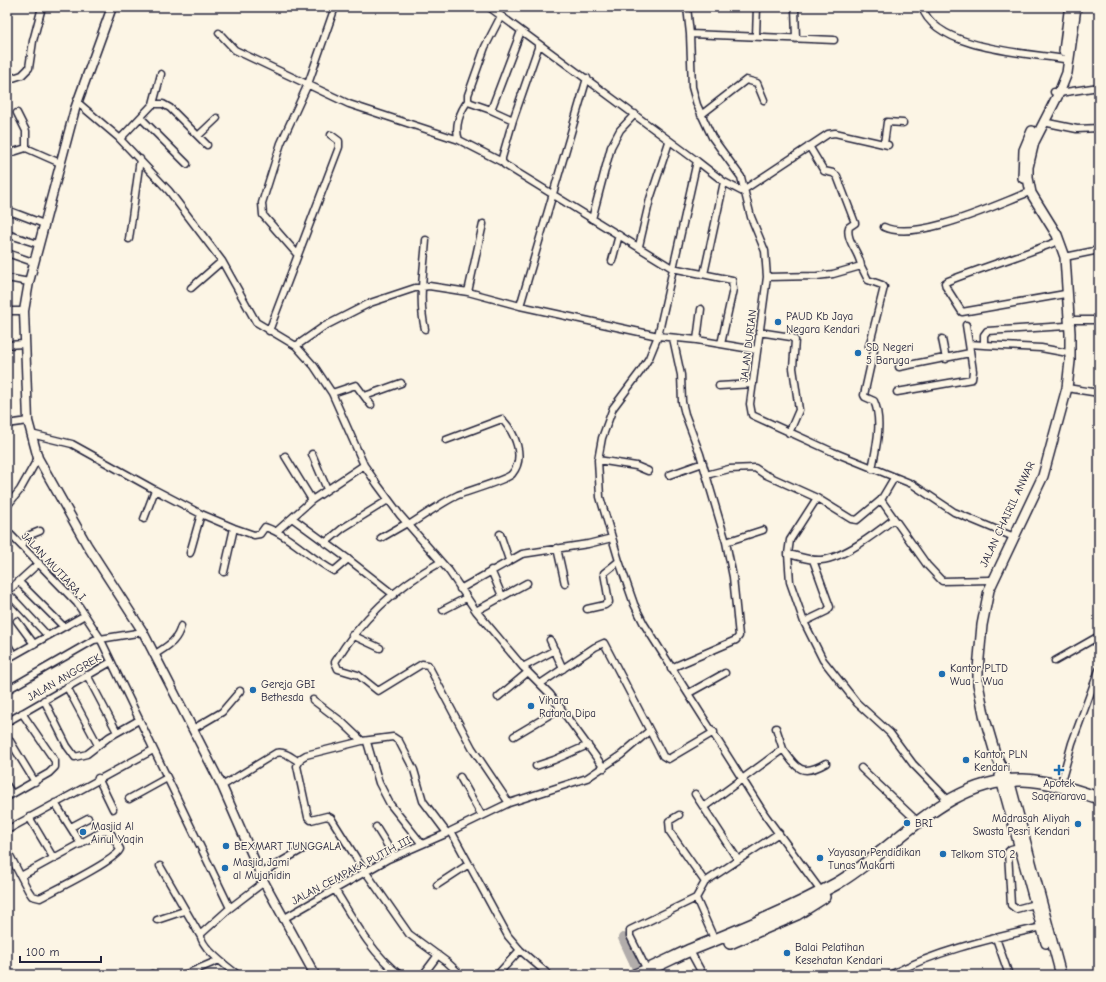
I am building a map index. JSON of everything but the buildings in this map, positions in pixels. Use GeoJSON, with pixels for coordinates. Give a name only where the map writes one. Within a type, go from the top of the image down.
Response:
{"type":"FeatureCollection","features":[{"type":"Feature","properties":{"kind":"highway"},"geometry":{"type":"LineString","coordinates":[[642,973],[691,954],[763,930],[797,914],[856,871],[918,822],[949,801],[969,791],[1023,780],[1060,786],[1099,798]]}},
{"type":"Feature","properties":{"kind":"highway"},"geometry":{"type":"LineString","coordinates":[[691,954],[716,941],[823,894],[867,870],[943,810],[970,796],[1006,784],[1045,788],[1099,803]]}},
{"type":"Feature","properties":{"kind":"main road","name":"JALAN CHAIRIL ANWAR"},"geometry":{"type":"LineString","coordinates":[[1006,784],[976,698],[975,650],[980,619],[990,580],[1043,476],[1067,388],[1070,361],[1065,257],[1057,235],[1031,193],[1029,185],[1030,156],[1056,93],[1061,73],[1070,7]]}},
{"type":"Feature","properties":{"kind":"main road","name":"JALAN CHAIRIL ANWAR"},"geometry":{"type":"LineString","coordinates":[[982,718],[978,684],[982,625],[991,584],[1045,463],[1064,388],[1068,353],[1068,323],[1061,263],[1056,242],[1026,193],[1023,178],[1024,150],[1067,73],[1076,7]]}},
{"type":"Feature","properties":{"kind":"main road"},"geometry":{"type":"LineString","coordinates":[[1006,784],[1019,847],[1054,975]]}},
{"type":"Feature","properties":{"kind":"main road"},"geometry":{"type":"LineString","coordinates":[[1006,784],[1061,975]]}},
{"type":"Feature","properties":{"kind":"street"},"geometry":{"type":"LineString","coordinates":[[7,80],[22,75],[29,68],[33,41],[42,7]]}},
{"type":"Feature","properties":{"kind":"street"},"geometry":{"type":"LineString","coordinates":[[112,7],[77,102],[33,262],[24,311],[24,344],[28,420],[38,458],[87,545],[143,632],[222,786],[264,882],[315,975]]}},
{"type":"Feature","properties":{"kind":"street"},"geometry":{"type":"LineString","coordinates":[[297,254],[263,215],[262,208],[281,142],[308,84],[335,7]]}},
{"type":"Feature","properties":{"kind":"street"},"geometry":{"type":"LineString","coordinates":[[489,7],[539,45],[587,78],[669,142],[724,182],[745,191],[828,134],[835,133],[886,144],[886,123],[888,121],[903,123]]}},
{"type":"Feature","properties":{"kind":"street","name":"JALAN DURIAN"},"geometry":{"type":"LineString","coordinates":[[687,7],[690,34],[692,87],[701,115],[712,137],[736,168],[745,191],[751,217],[764,246],[767,277],[756,350],[750,404],[752,416],[894,478],[919,487],[954,512],[1012,537]]}},
{"type":"Feature","properties":{"kind":"street"},"geometry":{"type":"LineString","coordinates":[[756,36],[757,7]]}},
{"type":"Feature","properties":{"kind":"street"},"geometry":{"type":"LineString","coordinates":[[796,7],[796,39]]}},
{"type":"Feature","properties":{"kind":"street"},"geometry":{"type":"LineString","coordinates":[[922,7],[927,18],[936,28],[957,38],[998,50],[1064,59]]}},
{"type":"Feature","properties":{"kind":"street"},"geometry":{"type":"LineString","coordinates":[[459,140],[456,131],[458,121],[468,101],[468,95],[486,47],[501,16]]}},
{"type":"Feature","properties":{"kind":"street"},"geometry":{"type":"LineString","coordinates":[[491,110],[521,31]]}},
{"type":"Feature","properties":{"kind":"street"},"geometry":{"type":"LineString","coordinates":[[219,33],[235,50],[349,104],[459,140],[502,162],[551,194],[639,246],[672,268],[728,278],[734,282],[721,344]]}},
{"type":"Feature","properties":{"kind":"street"},"geometry":{"type":"LineString","coordinates":[[690,34],[834,40]]}},
{"type":"Feature","properties":{"kind":"street"},"geometry":{"type":"LineString","coordinates":[[502,162],[513,120],[539,45]]}},
{"type":"Feature","properties":{"kind":"street"},"geometry":{"type":"LineString","coordinates":[[120,139],[153,104],[161,74]]}},
{"type":"Feature","properties":{"kind":"street"},"geometry":{"type":"LineString","coordinates":[[520,306],[551,194],[587,78]]}},
{"type":"Feature","properties":{"kind":"street"},"geometry":{"type":"LineString","coordinates":[[701,115],[736,90],[746,80],[756,83],[764,100]]}},
{"type":"Feature","properties":{"kind":"street"},"geometry":{"type":"LineString","coordinates":[[1056,93],[1099,87]]}},
{"type":"Feature","properties":{"kind":"street"},"geometry":{"type":"LineString","coordinates":[[468,101],[513,120]]}},
{"type":"Feature","properties":{"kind":"street"},"geometry":{"type":"LineString","coordinates":[[77,102],[120,139],[169,191],[222,262],[252,318],[259,326],[296,346],[314,366],[332,393],[364,465],[388,500],[441,562],[476,611],[523,667],[561,708],[604,768]]}},
{"type":"Feature","properties":{"kind":"street"},"geometry":{"type":"LineString","coordinates":[[153,104],[163,104],[170,108],[207,145]]}},
{"type":"Feature","properties":{"kind":"street"},"geometry":{"type":"LineString","coordinates":[[18,113],[26,131],[26,148]]}},
{"type":"Feature","properties":{"kind":"street"},"geometry":{"type":"LineString","coordinates":[[592,219],[611,147],[620,130],[635,114]]}},
{"type":"Feature","properties":{"kind":"street"},"geometry":{"type":"LineString","coordinates":[[141,118],[187,164]]}},
{"type":"Feature","properties":{"kind":"street"},"geometry":{"type":"LineString","coordinates":[[198,136],[218,118]]}},
{"type":"Feature","properties":{"kind":"street"},"geometry":{"type":"LineString","coordinates":[[1043,122],[1077,129],[1099,128]]}},
{"type":"Feature","properties":{"kind":"street"},"geometry":{"type":"LineString","coordinates":[[269,331],[297,254],[339,148],[339,141],[331,135]]}},
{"type":"Feature","properties":{"kind":"street"},"geometry":{"type":"LineString","coordinates":[[639,246],[650,199],[669,142]]}},
{"type":"Feature","properties":{"kind":"street"},"geometry":{"type":"LineString","coordinates":[[809,146],[824,171],[833,173],[837,176],[855,223],[849,227],[848,232],[868,280],[884,287],[870,343],[870,346],[874,350],[864,395],[865,397],[874,400],[878,416],[877,440],[872,468]]}},
{"type":"Feature","properties":{"kind":"street"},"geometry":{"type":"LineString","coordinates":[[7,154],[26,148],[60,164]]}},
{"type":"Feature","properties":{"kind":"street"},"geometry":{"type":"LineString","coordinates":[[129,239],[140,159]]}},
{"type":"Feature","properties":{"kind":"street"},"geometry":{"type":"LineString","coordinates":[[697,161],[658,336],[649,358],[613,408],[602,438],[598,460],[600,497],[619,561],[636,609],[671,668],[714,732],[742,779],[823,894]]}},
{"type":"Feature","properties":{"kind":"street"},"geometry":{"type":"LineString","coordinates":[[704,274],[724,182]]}},
{"type":"Feature","properties":{"kind":"street"},"geometry":{"type":"LineString","coordinates":[[884,227],[904,231],[928,228],[1026,193]]}},
{"type":"Feature","properties":{"kind":"street"},"geometry":{"type":"LineString","coordinates":[[7,210],[44,224]]}},
{"type":"Feature","properties":{"kind":"street"},"geometry":{"type":"LineString","coordinates":[[468,292],[483,224]]}},
{"type":"Feature","properties":{"kind":"street"},"geometry":{"type":"LineString","coordinates":[[7,234],[38,244]]}},
{"type":"Feature","properties":{"kind":"street"},"geometry":{"type":"LineString","coordinates":[[612,261],[619,235]]}},
{"type":"Feature","properties":{"kind":"street"},"geometry":{"type":"LineString","coordinates":[[425,329],[421,307],[426,240]]}},
{"type":"Feature","properties":{"kind":"street"},"geometry":{"type":"LineString","coordinates":[[1056,242],[1006,261],[989,265],[945,283],[962,312],[1065,294]]}},
{"type":"Feature","properties":{"kind":"street"},"geometry":{"type":"LineString","coordinates":[[1065,257],[1099,250]]}},
{"type":"Feature","properties":{"kind":"street"},"geometry":{"type":"LineString","coordinates":[[7,253],[33,262]]}},
{"type":"Feature","properties":{"kind":"street"},"geometry":{"type":"LineString","coordinates":[[191,288],[222,262]]}},
{"type":"Feature","properties":{"kind":"street"},"geometry":{"type":"LineString","coordinates":[[767,277],[817,276],[861,266]]}},
{"type":"Feature","properties":{"kind":"street"},"geometry":{"type":"LineString","coordinates":[[7,278],[29,282]]}},
{"type":"Feature","properties":{"kind":"street"},"geometry":{"type":"LineString","coordinates":[[296,346],[323,327],[370,303],[423,286],[468,292],[520,306],[658,336],[697,340],[756,350]]}},
{"type":"Feature","properties":{"kind":"street"},"geometry":{"type":"LineString","coordinates":[[697,340],[701,309]]}},
{"type":"Feature","properties":{"kind":"street"},"geometry":{"type":"LineString","coordinates":[[7,311],[24,311]]}},
{"type":"Feature","properties":{"kind":"street"},"geometry":{"type":"LineString","coordinates":[[984,344],[984,335],[987,331],[1099,320]]}},
{"type":"Feature","properties":{"kind":"street"},"geometry":{"type":"LineString","coordinates":[[896,392],[970,380],[974,376],[966,325]]}},
{"type":"Feature","properties":{"kind":"street"},"geometry":{"type":"LineString","coordinates":[[759,332],[791,336],[795,340],[793,368],[800,401],[800,410],[789,433]]}},
{"type":"Feature","properties":{"kind":"street"},"geometry":{"type":"LineString","coordinates":[[671,668],[738,638],[735,588],[726,542],[682,402],[681,375],[673,338]]}},
{"type":"Feature","properties":{"kind":"street"},"geometry":{"type":"LineString","coordinates":[[942,339],[946,359]]}},
{"type":"Feature","properties":{"kind":"street"},"geometry":{"type":"LineString","coordinates":[[7,345],[24,344]]}},
{"type":"Feature","properties":{"kind":"street"},"geometry":{"type":"LineString","coordinates":[[969,344],[1041,348],[1068,353]]}},
{"type":"Feature","properties":{"kind":"street"},"geometry":{"type":"LineString","coordinates":[[899,367],[946,359],[970,353]]}},
{"type":"Feature","properties":{"kind":"street"},"geometry":{"type":"LineString","coordinates":[[365,396],[401,383]]}},
{"type":"Feature","properties":{"kind":"street"},"geometry":{"type":"LineString","coordinates":[[332,393],[352,384],[358,386],[371,405]]}},
{"type":"Feature","properties":{"kind":"street"},"geometry":{"type":"LineString","coordinates":[[719,386],[753,384]]}},
{"type":"Feature","properties":{"kind":"street"},"geometry":{"type":"LineString","coordinates":[[1067,388],[1099,394]]}},
{"type":"Feature","properties":{"kind":"street"},"geometry":{"type":"LineString","coordinates":[[381,538],[459,494],[510,475],[519,460],[520,455],[517,445],[502,419],[446,440]]}},
{"type":"Feature","properties":{"kind":"street"},"geometry":{"type":"LineString","coordinates":[[7,424],[28,420]]}},
{"type":"Feature","properties":{"kind":"street"},"geometry":{"type":"LineString","coordinates":[[31,434],[72,444],[155,490],[202,514],[234,528],[254,535],[260,534],[265,527],[277,531],[334,571],[348,559]]}},
{"type":"Feature","properties":{"kind":"street"},"geometry":{"type":"LineString","coordinates":[[312,454],[327,489]]}},
{"type":"Feature","properties":{"kind":"street"},"geometry":{"type":"LineString","coordinates":[[285,456],[312,500]]}},
{"type":"Feature","properties":{"kind":"street"},"geometry":{"type":"LineString","coordinates":[[7,506],[20,490],[38,458]]}},
{"type":"Feature","properties":{"kind":"street"},"geometry":{"type":"LineString","coordinates":[[598,460],[636,466],[648,471]]}},
{"type":"Feature","properties":{"kind":"street"},"geometry":{"type":"LineString","coordinates":[[669,475],[702,463]]}},
{"type":"Feature","properties":{"kind":"street"},"geometry":{"type":"LineString","coordinates":[[277,531],[312,500],[364,465]]}},
{"type":"Feature","properties":{"kind":"street"},"geometry":{"type":"LineString","coordinates":[[706,475],[729,469],[755,468],[764,474],[817,498],[851,519],[857,520],[881,500],[894,478]]}},
{"type":"Feature","properties":{"kind":"street"},"geometry":{"type":"LineString","coordinates":[[144,519],[155,490]]}},
{"type":"Feature","properties":{"kind":"street"},"geometry":{"type":"LineString","coordinates":[[817,498],[790,540],[788,554],[790,582],[804,622],[823,660],[857,703],[890,733],[913,764],[949,801]]}},
{"type":"Feature","properties":{"kind":"street"},"geometry":{"type":"LineString","coordinates":[[326,543],[343,528],[388,500]]}},
{"type":"Feature","properties":{"kind":"street"},"geometry":{"type":"LineString","coordinates":[[881,500],[927,565],[943,582],[990,580]]}},
{"type":"Feature","properties":{"kind":"street"},"geometry":{"type":"LineString","coordinates":[[190,553],[202,514]]}},
{"type":"Feature","properties":{"kind":"street"},"geometry":{"type":"LineString","coordinates":[[292,518],[394,595]]}},
{"type":"Feature","properties":{"kind":"street"},"geometry":{"type":"LineString","coordinates":[[788,554],[813,560],[824,560],[869,538],[894,518]]}},
{"type":"Feature","properties":{"kind":"street"},"geometry":{"type":"LineString","coordinates":[[224,572],[234,528]]}},
{"type":"Feature","properties":{"kind":"street"},"geometry":{"type":"LineString","coordinates":[[726,542],[763,530]]}},
{"type":"Feature","properties":{"kind":"street","name":"JALAN MUTIARA I"},"geometry":{"type":"LineString","coordinates":[[7,531],[77,603],[100,638],[230,908]]}},
{"type":"Feature","properties":{"kind":"street"},"geometry":{"type":"LineString","coordinates":[[21,544],[30,535],[40,531]]}},
{"type":"Feature","properties":{"kind":"street"},"geometry":{"type":"LineString","coordinates":[[500,534],[509,560]]}},
{"type":"Feature","properties":{"kind":"street"},"geometry":{"type":"LineString","coordinates":[[460,589],[491,570],[522,554],[612,538]]}},
{"type":"Feature","properties":{"kind":"street"},"geometry":{"type":"LineString","coordinates":[[557,548],[565,584]]}},
{"type":"Feature","properties":{"kind":"street"},"geometry":{"type":"LineString","coordinates":[[804,622],[827,611],[830,607],[813,560]]}},
{"type":"Feature","properties":{"kind":"street"},"geometry":{"type":"LineString","coordinates":[[586,609],[605,605],[609,602],[604,573],[619,561]]}},
{"type":"Feature","properties":{"kind":"street"},"geometry":{"type":"LineString","coordinates":[[441,562],[412,579],[352,635],[335,662],[336,667],[358,675],[376,690],[380,690],[422,664],[428,665],[472,748],[509,803]]}},
{"type":"Feature","properties":{"kind":"street"},"geometry":{"type":"LineString","coordinates":[[39,563],[7,592],[48,636]]}},
{"type":"Feature","properties":{"kind":"street"},"geometry":{"type":"LineString","coordinates":[[491,570],[502,596]]}},
{"type":"Feature","properties":{"kind":"street"},"geometry":{"type":"LineString","coordinates":[[19,582],[64,627]]}},
{"type":"Feature","properties":{"kind":"street"},"geometry":{"type":"LineString","coordinates":[[476,611],[527,583]]}},
{"type":"Feature","properties":{"kind":"street"},"geometry":{"type":"LineString","coordinates":[[443,610],[466,598]]}},
{"type":"Feature","properties":{"kind":"street"},"geometry":{"type":"LineString","coordinates":[[7,659],[85,615]]}},
{"type":"Feature","properties":{"kind":"street"},"geometry":{"type":"LineString","coordinates":[[16,621],[34,644]]}},
{"type":"Feature","properties":{"kind":"street"},"geometry":{"type":"LineString","coordinates":[[154,655],[174,641],[178,636],[181,626]]}},
{"type":"Feature","properties":{"kind":"street"},"geometry":{"type":"LineString","coordinates":[[7,690],[89,642],[100,638],[143,632]]}},
{"type":"Feature","properties":{"kind":"street"},"geometry":{"type":"LineString","coordinates":[[352,635],[380,648]]}},
{"type":"Feature","properties":{"kind":"street"},"geometry":{"type":"LineString","coordinates":[[1055,661],[1099,636]]}},
{"type":"Feature","properties":{"kind":"street"},"geometry":{"type":"LineString","coordinates":[[550,640],[563,669]]}},
{"type":"Feature","properties":{"kind":"street"},"geometry":{"type":"LineString","coordinates":[[540,684],[601,643],[605,643],[663,756],[668,759],[714,732]]}},
{"type":"Feature","properties":{"kind":"street"},"geometry":{"type":"LineString","coordinates":[[7,644],[14,655]]}},
{"type":"Feature","properties":{"kind":"street"},"geometry":{"type":"LineString","coordinates":[[523,667],[555,650]]}},
{"type":"Feature","properties":{"kind":"street","name":"JALAN ANGGREK"},"geometry":{"type":"LineString","coordinates":[[7,722],[111,662]]}},
{"type":"Feature","properties":{"kind":"street"},"geometry":{"type":"LineString","coordinates":[[1060,786],[1072,743],[1099,670]]}},
{"type":"Feature","properties":{"kind":"street"},"geometry":{"type":"LineString","coordinates":[[498,697],[528,672]]}},
{"type":"Feature","properties":{"kind":"street"},"geometry":{"type":"LineString","coordinates":[[689,693],[726,673]]}},
{"type":"Feature","properties":{"kind":"street"},"geometry":{"type":"LineString","coordinates":[[88,675],[117,732]]}},
{"type":"Feature","properties":{"kind":"street"},"geometry":{"type":"LineString","coordinates":[[67,687],[98,745]]}},
{"type":"Feature","properties":{"kind":"street"},"geometry":{"type":"LineString","coordinates":[[193,729],[222,712],[240,691]]}},
{"type":"Feature","properties":{"kind":"street"},"geometry":{"type":"LineString","coordinates":[[44,700],[67,746],[77,758],[87,754],[117,732],[139,720]]}},
{"type":"Feature","properties":{"kind":"street"},"geometry":{"type":"LineString","coordinates":[[313,700],[342,722],[364,742],[379,783],[390,804],[421,843]]}},
{"type":"Feature","properties":{"kind":"street"},"geometry":{"type":"LineString","coordinates":[[514,736],[561,708]]}},
{"type":"Feature","properties":{"kind":"street"},"geometry":{"type":"LineString","coordinates":[[7,786],[9,795],[49,773],[55,767],[54,761],[22,713]]}},
{"type":"Feature","properties":{"kind":"street"},"geometry":{"type":"LineString","coordinates":[[776,728],[783,749],[793,762],[808,771],[814,770],[826,763]]}},
{"type":"Feature","properties":{"kind":"street","name":"JALAN CEMPAKA PUTIH III"},"geometry":{"type":"LineString","coordinates":[[283,919],[334,888],[421,843],[449,832],[509,803],[571,785],[587,778],[604,768],[649,731]]}},
{"type":"Feature","properties":{"kind":"street"},"geometry":{"type":"LineString","coordinates":[[7,736],[34,782]]}},
{"type":"Feature","properties":{"kind":"street"},"geometry":{"type":"LineString","coordinates":[[461,975],[438,955],[409,934],[331,818],[327,816],[314,820],[309,819],[297,766],[298,762],[306,755],[387,737],[393,737],[399,741],[414,770],[423,801],[449,832],[469,864],[504,931],[520,950],[550,975]]}},
{"type":"Feature","properties":{"kind":"street"},"geometry":{"type":"LineString","coordinates":[[536,766],[554,760],[588,744]]}},
{"type":"Feature","properties":{"kind":"street"},"geometry":{"type":"LineString","coordinates":[[704,807],[783,749]]}},
{"type":"Feature","properties":{"kind":"street"},"geometry":{"type":"LineString","coordinates":[[7,830],[98,778],[153,750]]}},
{"type":"Feature","properties":{"kind":"street"},"geometry":{"type":"LineString","coordinates":[[222,786],[276,753],[282,752],[288,754],[298,762]]}},
{"type":"Feature","properties":{"kind":"street"},"geometry":{"type":"LineString","coordinates":[[861,768],[918,822]]}},
{"type":"Feature","properties":{"kind":"street"},"geometry":{"type":"LineString","coordinates":[[460,777],[482,816]]}},
{"type":"Feature","properties":{"kind":"street"},"geometry":{"type":"LineString","coordinates":[[98,778],[113,809]]}},
{"type":"Feature","properties":{"kind":"street"},"geometry":{"type":"LineString","coordinates":[[130,800],[167,778]]}},
{"type":"Feature","properties":{"kind":"street"},"geometry":{"type":"LineString","coordinates":[[695,794],[738,860]]}},
{"type":"Feature","properties":{"kind":"street"},"geometry":{"type":"LineString","coordinates":[[55,803],[62,816],[72,827],[81,844]]}},
{"type":"Feature","properties":{"kind":"street"},"geometry":{"type":"LineString","coordinates":[[679,815],[669,821],[670,832],[705,882]]}},
{"type":"Feature","properties":{"kind":"street"},"geometry":{"type":"LineString","coordinates":[[29,817],[54,859]]}},
{"type":"Feature","properties":{"kind":"street"},"geometry":{"type":"LineString","coordinates":[[72,827],[88,818]]}},
{"type":"Feature","properties":{"kind":"street"},"geometry":{"type":"LineString","coordinates":[[376,827],[394,856]]}},
{"type":"Feature","properties":{"kind":"street"},"geometry":{"type":"LineString","coordinates":[[7,850],[30,894],[40,898],[94,869],[120,851],[119,845],[108,830],[105,830],[21,876]]}},
{"type":"Feature","properties":{"kind":"street"},"geometry":{"type":"LineString","coordinates":[[642,973],[630,936],[630,930],[696,898],[705,882],[779,833]]}},
{"type":"Feature","properties":{"kind":"street"},"geometry":{"type":"LineString","coordinates":[[1019,847],[1011,849],[1008,852],[1011,905],[1016,909],[1035,904]]}},
{"type":"Feature","properties":{"kind":"street"},"geometry":{"type":"LineString","coordinates":[[260,874],[303,849]]}},
{"type":"Feature","properties":{"kind":"street"},"geometry":{"type":"LineString","coordinates":[[437,885],[469,864]]}},
{"type":"Feature","properties":{"kind":"street"},"geometry":{"type":"LineString","coordinates":[[160,866],[184,911],[201,937],[219,960],[238,975]]}},
{"type":"Feature","properties":{"kind":"street"},"geometry":{"type":"LineString","coordinates":[[201,937],[204,931],[230,908],[264,882]]}},
{"type":"Feature","properties":{"kind":"street"},"geometry":{"type":"LineString","coordinates":[[334,888],[370,944],[383,960],[400,975]]}},
{"type":"Feature","properties":{"kind":"street"},"geometry":{"type":"LineString","coordinates":[[696,898],[716,941]]}},
{"type":"Feature","properties":{"kind":"street"},"geometry":{"type":"LineString","coordinates":[[157,920],[184,911]]}},
{"type":"Feature","properties":{"kind":"street"},"geometry":{"type":"LineString","coordinates":[[890,975],[930,956],[1042,927]]}},
{"type":"Feature","properties":{"kind":"street"},"geometry":{"type":"LineString","coordinates":[[996,938],[1009,975]]}},
{"type":"Feature","properties":{"kind":"street"},"geometry":{"type":"LineString","coordinates":[[497,975],[520,950]]}},
{"type":"Feature","properties":{"kind":"street"},"geometry":{"type":"LineString","coordinates":[[691,954],[703,975]]}},
{"type":"Feature","properties":{"kind":"street"},"geometry":{"type":"LineString","coordinates":[[423,975],[438,955]]}},
{"type":"Feature","properties":{"kind":"street"},"geometry":{"type":"LineString","coordinates":[[184,975],[219,960]]}},
{"type":"Feature","properties":{"kind":"waterway"},"geometry":{"type":"LineString","coordinates":[[623,938],[640,975]]}},
{"type":"Feature","properties":{"kind":"place","name":"PAUD Kb Jaya Negara Kendari"},"geometry":{"type":"Point","coordinates":[778,322]}},
{"type":"Feature","properties":{"kind":"place","name":"SD Negeri 5 Baruga"},"geometry":{"type":"Point","coordinates":[858,353]}},
{"type":"Feature","properties":{"kind":"place","name":"Kantor PLTD Wua - Wua"},"geometry":{"type":"Point","coordinates":[942,674]}},
{"type":"Feature","properties":{"kind":"place","name":"Gereja GBI Bethesda"},"geometry":{"type":"Point","coordinates":[253,690]}},
{"type":"Feature","properties":{"kind":"place","name":"Vihara Ratana Dipa"},"geometry":{"type":"Point","coordinates":[531,706]}},
{"type":"Feature","properties":{"kind":"place","name":"Kantor PLN Kendari"},"geometry":{"type":"Point","coordinates":[966,760]}},
{"type":"Feature","properties":{"kind":"place","name":"Apotek Saqenarava"},"geometry":{"type":"Point","coordinates":[1059,770]}},
{"type":"Feature","properties":{"kind":"place","name":"BRI"},"geometry":{"type":"Point","coordinates":[907,823]}},
{"type":"Feature","properties":{"kind":"place","name":"Madrasah Aliyah Swasta Pesri Kendari"},"geometry":{"type":"Point","coordinates":[1078,824]}},
{"type":"Feature","properties":{"kind":"place","name":"Masjid Al Ainul Yaqin"},"geometry":{"type":"Point","coordinates":[83,832]}},
{"type":"Feature","properties":{"kind":"place","name":"BEXMART TUNGGALA"},"geometry":{"type":"Point","coordinates":[226,846]}},
{"type":"Feature","properties":{"kind":"place","name":"Telkom STO 2"},"geometry":{"type":"Point","coordinates":[943,854]}},
{"type":"Feature","properties":{"kind":"place","name":"Yayasan Pendidikan Tunas Makarti"},"geometry":{"type":"Point","coordinates":[820,858]}},
{"type":"Feature","properties":{"kind":"place","name":"Masjid Jami al Mujahidin"},"geometry":{"type":"Point","coordinates":[225,868]}},
{"type":"Feature","properties":{"kind":"place","name":"Balai Pelatihan Kesehatan Kendari"},"geometry":{"type":"Point","coordinates":[787,953]}}]}
